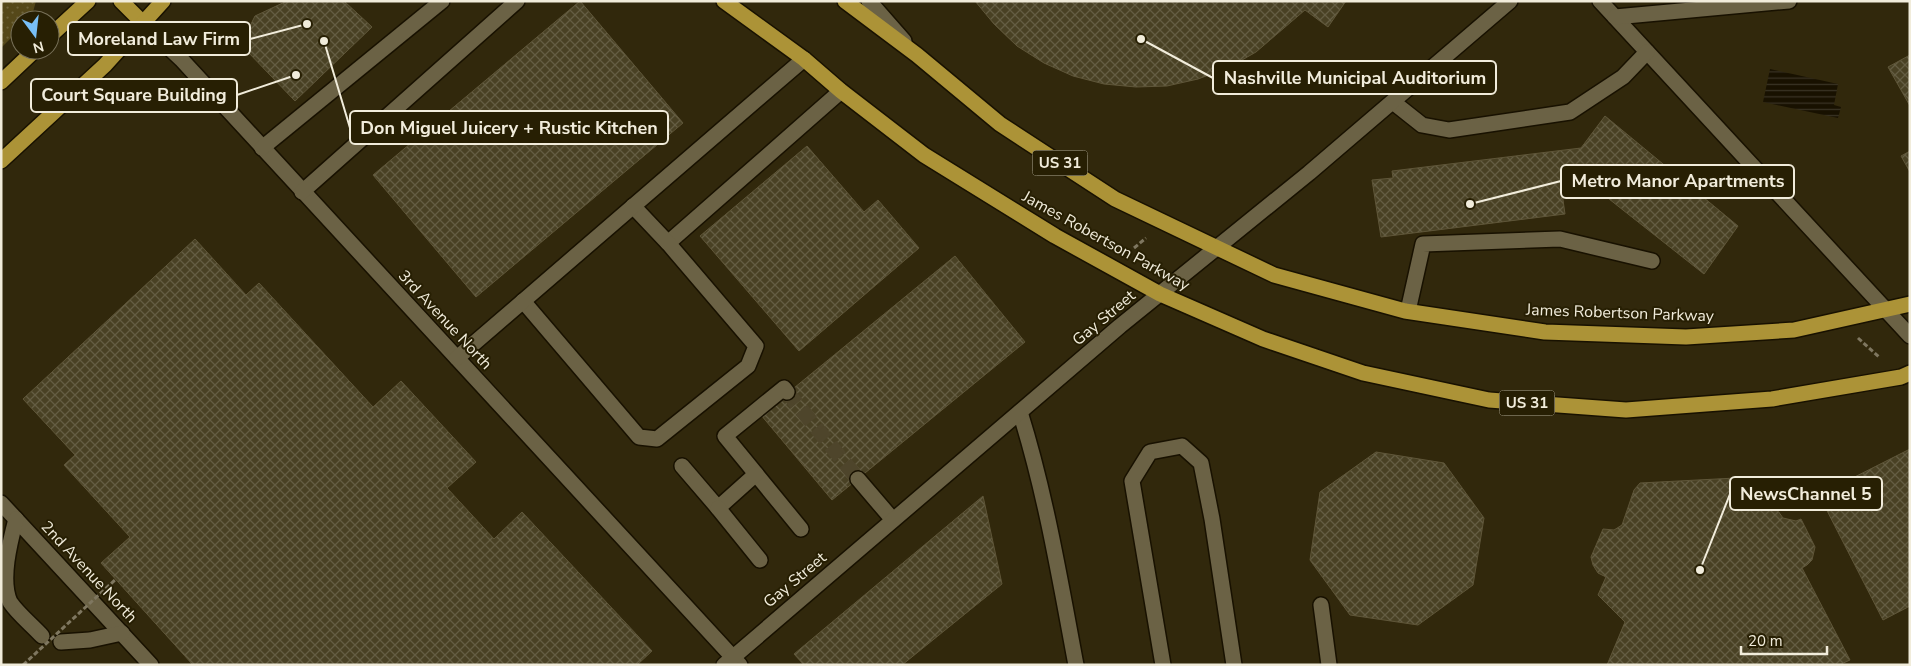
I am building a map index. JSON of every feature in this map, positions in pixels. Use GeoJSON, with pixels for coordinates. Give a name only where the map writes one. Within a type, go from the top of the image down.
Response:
{"type":"FeatureCollection","features":[{"type":"Feature","properties":{"kind":"main road"},"geometry":{"type":"LineString","coordinates":[[60,27],[88,1]]}},
{"type":"Feature","properties":{"kind":"main road","name":"3rd Avenue North"},"geometry":{"type":"LineString","coordinates":[[121,1],[144,24]]}},
{"type":"Feature","properties":{"kind":"main road"},"geometry":{"type":"LineString","coordinates":[[1,161],[105,65],[163,1]]}},
{"type":"Feature","properties":{"kind":"main road","name":"James Robertson Parkway"},"geometry":{"type":"LineString","coordinates":[[724,1],[804,59],[924,155],[1055,236],[1160,294],[1264,339],[1363,373],[1489,400],[1626,410],[1772,399],[1910,374]]}},
{"type":"Feature","properties":{"kind":"main road","name":"James Robertson Parkway"},"geometry":{"type":"LineString","coordinates":[[845,1],[917,55],[1000,124],[1115,199],[1274,275],[1408,311],[1546,332],[1686,337],[1794,330],[1910,304]]}},
{"type":"Feature","properties":{"kind":"main road"},"geometry":{"type":"LineString","coordinates":[[1,82],[24,60]]}},
{"type":"Feature","properties":{"kind":"street"},"geometry":{"type":"LineString","coordinates":[[262,148],[442,1]]}},
{"type":"Feature","properties":{"kind":"street"},"geometry":{"type":"LineString","coordinates":[[302,192],[517,1]]}},
{"type":"Feature","properties":{"kind":"street"},"geometry":{"type":"LineString","coordinates":[[869,1],[917,55]]}},
{"type":"Feature","properties":{"kind":"street","name":"Gay Street"},"geometry":{"type":"LineString","coordinates":[[732,662],[893,520],[1020,412],[1160,294],[1310,174],[1510,1]]}},
{"type":"Feature","properties":{"kind":"street"},"geometry":{"type":"LineString","coordinates":[[1600,1],[1910,336]]}},
{"type":"Feature","properties":{"kind":"street"},"geometry":{"type":"LineString","coordinates":[[1615,16],[1789,1]]}},
{"type":"Feature","properties":{"kind":"street","name":"3rd Avenue North"},"geometry":{"type":"LineString","coordinates":[[144,24],[180,59],[457,358],[732,662]]}},
{"type":"Feature","properties":{"kind":"street"},"geometry":{"type":"LineString","coordinates":[[1393,102],[1422,125],[1450,130],[1570,112],[1623,77],[1647,52]]}},
{"type":"Feature","properties":{"kind":"street"},"geometry":{"type":"LineString","coordinates":[[457,358],[804,59]]}},
{"type":"Feature","properties":{"kind":"street"},"geometry":{"type":"LineString","coordinates":[[668,244],[841,90]]}},
{"type":"Feature","properties":{"kind":"street"},"geometry":{"type":"LineString","coordinates":[[523,301],[639,437],[657,439],[748,366],[756,346],[633,206]]}},
{"type":"Feature","properties":{"kind":"street"},"geometry":{"type":"LineString","coordinates":[[1408,311],[1423,244],[1560,239],[1652,261]]}},
{"type":"Feature","properties":{"kind":"street"},"geometry":{"type":"LineString","coordinates":[[787,392],[784,388],[725,436],[801,529]]}},
{"type":"Feature","properties":{"kind":"street"},"geometry":{"type":"LineString","coordinates":[[1020,412],[1033,453],[1048,516],[1076,665]]}},
{"type":"Feature","properties":{"kind":"street"},"geometry":{"type":"LineString","coordinates":[[1163,665],[1132,480],[1150,452],[1182,446],[1201,463],[1212,519],[1234,665]]}},
{"type":"Feature","properties":{"kind":"street"},"geometry":{"type":"LineString","coordinates":[[682,466],[760,560]]}},
{"type":"Feature","properties":{"kind":"street"},"geometry":{"type":"LineString","coordinates":[[718,508],[756,474]]}},
{"type":"Feature","properties":{"kind":"street"},"geometry":{"type":"LineString","coordinates":[[858,479],[893,520]]}},
{"type":"Feature","properties":{"kind":"street","name":"2nd Avenue North"},"geometry":{"type":"LineString","coordinates":[[1,503],[151,665]]}},
{"type":"Feature","properties":{"kind":"street"},"geometry":{"type":"LineString","coordinates":[[16,519],[6,555],[4,585],[9,602],[42,636]]}},
{"type":"Feature","properties":{"kind":"street"},"geometry":{"type":"LineString","coordinates":[[1321,604],[1329,665]]}},
{"type":"Feature","properties":{"kind":"street"},"geometry":{"type":"LineString","coordinates":[[61,642],[90,640],[122,634]]}},
{"type":"Feature","properties":{"kind":"path"},"geometry":{"type":"LineString","coordinates":[[82,40],[91,49]]}},
{"type":"Feature","properties":{"kind":"path"},"geometry":{"type":"LineString","coordinates":[[1134,248],[1150,235]]}},
{"type":"Feature","properties":{"kind":"path"},"geometry":{"type":"LineString","coordinates":[[1852,333],[1880,358]]}},
{"type":"Feature","properties":{"kind":"path"},"geometry":{"type":"LineString","coordinates":[[22,665],[116,579]]}},
{"type":"Feature","properties":{"kind":"shaded area"},"geometry":{"type":"Polygon","coordinates":[[[1,1],[36,1],[34,10],[10,10],[10,39],[1,48],[1,1]]]}},
{"type":"Feature","properties":{"kind":"shaded area"},"geometry":{"type":"Polygon","coordinates":[[[1770,69],[1838,84],[1834,105],[1841,107],[1838,118],[1763,102],[1770,69]]]}},
{"type":"Feature","properties":{"kind":"building"},"geometry":{"type":"Polygon","coordinates":[[[287,1],[344,1],[372,27],[295,101],[246,50],[247,32],[255,16],[287,1]]]}},
{"type":"Feature","properties":{"kind":"building"},"geometry":{"type":"Polygon","coordinates":[[[580,1],[683,123],[476,297],[373,175],[580,1]]]}},
{"type":"Feature","properties":{"kind":"building"},"geometry":{"type":"Polygon","coordinates":[[[975,1],[1346,1],[1328,27],[1305,10],[1256,52],[1228,68],[1198,79],[1167,86],[1136,87],[1104,84],[1073,76],[1044,63],[1017,46],[994,24],[975,1]]]}},
{"type":"Feature","properties":{"kind":"building"},"geometry":{"type":"Polygon","coordinates":[[[1910,55],[1910,106],[1888,67],[1910,55]]]}},
{"type":"Feature","properties":{"kind":"building"},"geometry":{"type":"Polygon","coordinates":[[[1605,116],[1738,226],[1704,274],[1585,180],[1577,191],[1562,193],[1565,214],[1381,237],[1372,180],[1393,178],[1392,171],[1581,148],[1605,116]]]}},
{"type":"Feature","properties":{"kind":"building"},"geometry":{"type":"Polygon","coordinates":[[[807,146],[864,212],[878,200],[919,248],[799,351],[700,236],[807,146]]]}},
{"type":"Feature","properties":{"kind":"building"},"geometry":{"type":"Polygon","coordinates":[[[1910,151],[1910,172],[1901,156],[1910,151]]]}},
{"type":"Feature","properties":{"kind":"building"},"geometry":{"type":"Polygon","coordinates":[[[195,239],[246,295],[259,283],[373,407],[401,381],[476,462],[447,488],[494,539],[522,512],[652,651],[637,665],[193,665],[101,563],[130,537],[64,465],[75,455],[23,399],[195,239]]]}},
{"type":"Feature","properties":{"kind":"building"},"geometry":{"type":"Polygon","coordinates":[[[955,256],[1025,342],[832,500],[761,415],[955,256]]]}},
{"type":"Feature","properties":{"kind":"building"},"geometry":{"type":"Polygon","coordinates":[[[1910,449],[1910,606],[1883,620],[1819,495],[1910,449]]]}},
{"type":"Feature","properties":{"kind":"building"},"geometry":{"type":"Polygon","coordinates":[[[1376,452],[1444,463],[1484,518],[1473,585],[1418,625],[1350,615],[1310,560],[1320,492],[1376,452]]]}},
{"type":"Feature","properties":{"kind":"building"},"geometry":{"type":"Polygon","coordinates":[[[1755,477],[1762,479],[1783,518],[1796,521],[1801,519],[1815,547],[1812,560],[1802,568],[1850,660],[1839,665],[1607,665],[1625,622],[1598,595],[1606,577],[1598,573],[1591,557],[1603,529],[1614,530],[1622,525],[1634,490],[1640,483],[1755,477]]]}},
{"type":"Feature","properties":{"kind":"building"},"geometry":{"type":"Polygon","coordinates":[[[983,496],[1002,584],[902,665],[804,665],[794,654],[983,496]]]}},
{"type":"Feature","properties":{"kind":"tunnel"},"geometry":{"type":"LineString","coordinates":[[787,392],[858,479]]}},
{"type":"Feature","properties":{"kind":"place","name":"Moreland Law Firm"},"geometry":{"type":"Point","coordinates":[307,24]}},
{"type":"Feature","properties":{"kind":"place","name":"Nashville Municipal Auditorium"},"geometry":{"type":"Point","coordinates":[1141,39]}},
{"type":"Feature","properties":{"kind":"place","name":"Don Miguel Juicery + Rustic Kitchen"},"geometry":{"type":"Point","coordinates":[324,41]}},
{"type":"Feature","properties":{"kind":"place","name":"Court Square Building"},"geometry":{"type":"Point","coordinates":[296,75]}},
{"type":"Feature","properties":{"kind":"place","name":"Metro Manor Apartments"},"geometry":{"type":"Point","coordinates":[1470,204]}},
{"type":"Feature","properties":{"kind":"place","name":"NewsChannel 5"},"geometry":{"type":"Point","coordinates":[1700,570]}}]}
